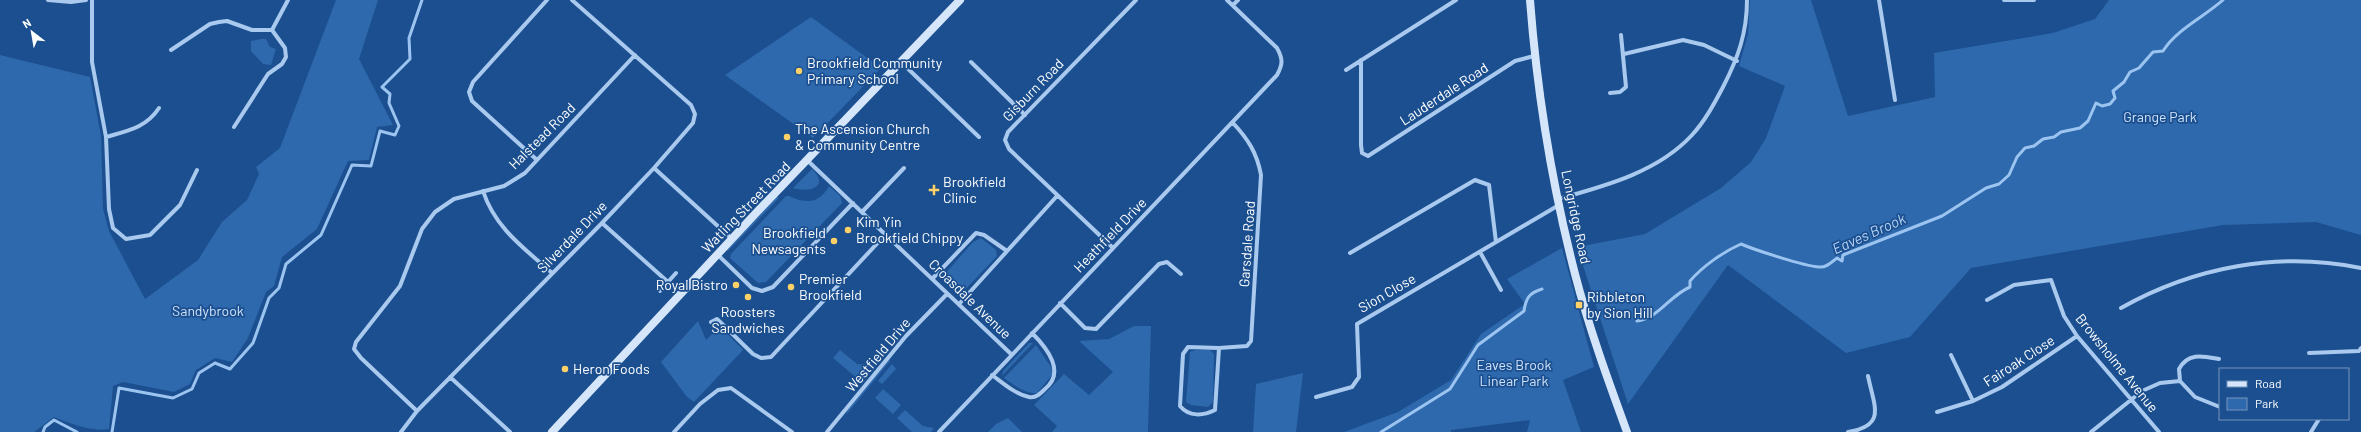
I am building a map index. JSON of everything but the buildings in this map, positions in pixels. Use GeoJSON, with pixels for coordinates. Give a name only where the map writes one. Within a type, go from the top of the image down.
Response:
{"type":"FeatureCollection","features":[{"type":"Feature","properties":{"kind":"street"},"geometry":{"type":"LineString","coordinates":[[48,0],[71,2],[86,0]]}},
{"type":"Feature","properties":{"kind":"street"},"geometry":{"type":"LineString","coordinates":[[92,0],[92,62],[106,137],[108,209],[114,228],[126,239],[150,235],[180,205],[197,170]]}},
{"type":"Feature","properties":{"kind":"street"},"geometry":{"type":"LineString","coordinates":[[272,30],[288,0]]}},
{"type":"Feature","properties":{"kind":"street"},"geometry":{"type":"LineString","coordinates":[[537,160],[472,101],[469,92],[473,82],[547,0]]}},
{"type":"Feature","properties":{"kind":"street","name":"Silverdale Drive"},"geometry":{"type":"LineString","coordinates":[[401,432],[417,410],[602,223],[654,168],[693,123],[695,114],[691,105],[572,0]]}},
{"type":"Feature","properties":{"kind":"street","name":"Watling Street Road"},"geometry":{"type":"LineString","coordinates":[[552,432],[718,255],[732,238],[808,161],[960,0]]}},
{"type":"Feature","properties":{"kind":"street","name":"Gisburn Road"},"geometry":{"type":"LineString","coordinates":[[1112,247],[1057,196],[1008,146],[1005,140],[1008,132],[1136,0]]}},
{"type":"Feature","properties":{"kind":"street"},"geometry":{"type":"LineString","coordinates":[[1227,0],[1233,6],[1238,0]]}},
{"type":"Feature","properties":{"kind":"street"},"geometry":{"type":"LineString","coordinates":[[1346,70],[1456,0]]}},
{"type":"Feature","properties":{"kind":"street","name":"Longridge Road"},"geometry":{"type":"LineString","coordinates":[[1530,0],[1534,56],[1559,202],[1575,274],[1627,432]]}},
{"type":"Feature","properties":{"kind":"street","name":"Sion Close"},"geometry":{"type":"LineString","coordinates":[[1316,397],[1352,387],[1359,377],[1357,324],[1480,252],[1559,202],[1636,173],[1680,146],[1705,118],[1737,61],[1745,32],[1747,0]]}},
{"type":"Feature","properties":{"kind":"street"},"geometry":{"type":"LineString","coordinates":[[1879,0],[1895,100]]}},
{"type":"Feature","properties":{"kind":"street"},"geometry":{"type":"LineString","coordinates":[[2004,0],[2034,0]]}},
{"type":"Feature","properties":{"kind":"street","name":"Heathfield Drive"},"geometry":{"type":"LineString","coordinates":[[939,432],[1112,247],[1278,75],[1283,64],[1282,56],[1277,48],[1233,6]]}},
{"type":"Feature","properties":{"kind":"street"},"geometry":{"type":"LineString","coordinates":[[171,50],[210,24],[219,22],[228,21],[252,30],[272,30]]}},
{"type":"Feature","properties":{"kind":"street"},"geometry":{"type":"LineString","coordinates":[[234,127],[268,74],[282,64],[286,57],[285,48],[272,30]]}},
{"type":"Feature","properties":{"kind":"street"},"geometry":{"type":"LineString","coordinates":[[1610,93],[1620,92],[1626,87],[1624,54],[1621,36]]}},
{"type":"Feature","properties":{"kind":"street"},"geometry":{"type":"LineString","coordinates":[[1624,54],[1683,40],[1704,45],[1737,61]]}},
{"type":"Feature","properties":{"kind":"street","name":"Halstead Road"},"geometry":{"type":"LineString","coordinates":[[417,410],[354,350],[356,342],[400,286],[422,229],[435,212],[454,199],[504,186],[525,173],[635,55]]}},
{"type":"Feature","properties":{"kind":"street","name":"Lauderdale Road"},"geometry":{"type":"LineString","coordinates":[[1361,60],[1361,145],[1362,153],[1368,156],[1515,61],[1534,56]]}},
{"type":"Feature","properties":{"kind":"street"},"geometry":{"type":"LineString","coordinates":[[902,62],[979,137]]}},
{"type":"Feature","properties":{"kind":"street"},"geometry":{"type":"LineString","coordinates":[[971,62],[1025,115]]}},
{"type":"Feature","properties":{"kind":"street"},"geometry":{"type":"LineString","coordinates":[[106,137],[138,128],[152,118],[158,108]]}},
{"type":"Feature","properties":{"kind":"street","name":"Garsdale Road"},"geometry":{"type":"LineString","coordinates":[[1220,348],[1215,410],[1206,414],[1190,413],[1180,406],[1183,354],[1188,347],[1220,348],[1247,346],[1251,341],[1262,187],[1259,164],[1254,151],[1247,138],[1232,123]]}},
{"type":"Feature","properties":{"kind":"street","name":"Croasdale Avenue"},"geometry":{"type":"LineString","coordinates":[[808,161],[933,278],[948,294],[960,303],[1011,354]]}},
{"type":"Feature","properties":{"kind":"street"},"geometry":{"type":"LineString","coordinates":[[654,168],[732,238]]}},
{"type":"Feature","properties":{"kind":"street"},"geometry":{"type":"LineString","coordinates":[[862,212],[904,168]]}},
{"type":"Feature","properties":{"kind":"street"},"geometry":{"type":"LineString","coordinates":[[1350,253],[1475,180],[1489,185],[1496,242]]}},
{"type":"Feature","properties":{"kind":"street"},"geometry":{"type":"LineString","coordinates":[[483,191],[489,210],[505,230],[552,273]]}},
{"type":"Feature","properties":{"kind":"street"},"geometry":{"type":"LineString","coordinates":[[960,303],[1057,196]]}},
{"type":"Feature","properties":{"kind":"street"},"geometry":{"type":"LineString","coordinates":[[718,255],[752,288],[762,291],[773,287],[853,203]]}},
{"type":"Feature","properties":{"kind":"street"},"geometry":{"type":"LineString","coordinates":[[602,223],[668,282]]}},
{"type":"Feature","properties":{"kind":"street"},"geometry":{"type":"LineString","coordinates":[[933,278],[976,233],[984,235],[1006,251]]}},
{"type":"Feature","properties":{"kind":"street"},"geometry":{"type":"LineString","coordinates":[[711,322],[717,319],[754,354],[761,358],[771,356],[886,234]]}},
{"type":"Feature","properties":{"kind":"street"},"geometry":{"type":"LineString","coordinates":[[1480,252],[1501,290]]}},
{"type":"Feature","properties":{"kind":"street"},"geometry":{"type":"LineString","coordinates":[[2121,308],[2178,282],[2241,265],[2298,261],[2361,268]]}},
{"type":"Feature","properties":{"kind":"street"},"geometry":{"type":"LineString","coordinates":[[1060,302],[1085,328],[1096,329],[1159,264],[1167,262],[1181,274]]}},
{"type":"Feature","properties":{"kind":"street"},"geometry":{"type":"LineString","coordinates":[[660,290],[676,274]]}},
{"type":"Feature","properties":{"kind":"street","name":"Browsholme Avenue"},"geometry":{"type":"LineString","coordinates":[[1987,300],[2014,285],[2051,280],[2064,316],[2076,336],[2159,432]]}},
{"type":"Feature","properties":{"kind":"street","name":"Westfield Drive"},"geometry":{"type":"LineString","coordinates":[[827,432],[906,336],[948,294]]}},
{"type":"Feature","properties":{"kind":"street"},"geometry":{"type":"LineString","coordinates":[[992,375],[1012,390],[1030,397],[1036,397],[1049,386],[1054,378],[1056,370],[1044,345],[1032,333]]}},
{"type":"Feature","properties":{"kind":"street","name":"Fairoak Close"},"geometry":{"type":"LineString","coordinates":[[1937,412],[1973,401],[2002,387],[2076,336]]}},
{"type":"Feature","properties":{"kind":"street"},"geometry":{"type":"LineString","coordinates":[[2309,353],[2360,350]]}},
{"type":"Feature","properties":{"kind":"street","name":"Fairoak Close"},"geometry":{"type":"LineString","coordinates":[[1951,354],[1973,401]]}},
{"type":"Feature","properties":{"kind":"street"},"geometry":{"type":"LineString","coordinates":[[2219,407],[2195,397],[2180,381],[2179,369],[2188,358],[2200,356],[2220,359]]}},
{"type":"Feature","properties":{"kind":"street"},"geometry":{"type":"LineString","coordinates":[[1848,432],[1864,429],[1874,420],[1875,411],[1868,376]]}},
{"type":"Feature","properties":{"kind":"street"},"geometry":{"type":"LineString","coordinates":[[450,377],[510,432]]}},
{"type":"Feature","properties":{"kind":"street"},"geometry":{"type":"LineString","coordinates":[[2091,432],[2132,401],[2142,391],[2160,383],[2180,381]]}},
{"type":"Feature","properties":{"kind":"street"},"geometry":{"type":"LineString","coordinates":[[674,432],[700,404],[718,390],[731,388],[792,432]]}},
{"type":"Feature","properties":{"kind":"street"},"geometry":{"type":"LineString","coordinates":[[2311,432],[2318,420]]}},
{"type":"Feature","properties":{"kind":"green space","name":"Sandybrook"},"geometry":{"type":"Polygon","coordinates":[[[336,0],[378,0],[359,59],[393,125],[377,127],[369,160],[348,161],[317,229],[282,257],[274,286],[266,292],[248,338],[232,362],[215,358],[196,370],[190,384],[174,392],[123,382],[113,386],[109,429],[102,430],[74,425],[54,417],[34,432],[0,432],[0,55],[90,77],[101,136],[103,209],[109,231],[145,299],[198,260],[222,222],[247,200],[259,174],[256,167],[280,148],[336,0]]]}},
{"type":"Feature","properties":{"kind":"green space","name":"Grange Park"},"geometry":{"type":"Polygon","coordinates":[[[1750,0],[1811,0],[1848,116],[1935,97],[1934,53],[2053,33],[2095,19],[2109,0],[2361,0],[2361,235],[2316,222],[2223,225],[1971,268],[1910,337],[1846,353],[1728,265],[1628,404],[1577,247],[1645,234],[1721,188],[1751,162],[1766,138],[1785,86],[1739,66],[1748,34],[1750,0]]]}},
{"type":"Feature","properties":{"kind":"green space"},"geometry":{"type":"Polygon","coordinates":[[[811,17],[881,68],[813,138],[725,75],[811,17]]]}},
{"type":"Feature","properties":{"kind":"green space"},"geometry":{"type":"Polygon","coordinates":[[[266,39],[270,47],[276,49],[271,65],[263,64],[251,51],[251,41],[266,39]]]}},
{"type":"Feature","properties":{"kind":"green space"},"geometry":{"type":"Polygon","coordinates":[[[812,169],[819,180],[816,187],[806,190],[793,188],[812,169]]]}},
{"type":"Feature","properties":{"kind":"green space"},"geometry":{"type":"Polygon","coordinates":[[[829,186],[840,196],[842,203],[766,282],[758,283],[730,258],[731,254],[786,196],[795,199],[812,201],[821,196],[829,186]]]}},
{"type":"Feature","properties":{"kind":"green space"},"geometry":{"type":"Polygon","coordinates":[[[777,196],[779,198],[728,251],[726,249],[777,196]]]}},
{"type":"Feature","properties":{"kind":"green space"},"geometry":{"type":"Polygon","coordinates":[[[981,238],[996,250],[997,256],[963,292],[958,294],[943,279],[945,274],[973,242],[981,238]]]}},
{"type":"Feature","properties":{"kind":"green space","name":"Eaves Brook Linear Park"},"geometry":{"type":"Polygon","coordinates":[[[1562,248],[1594,367],[1563,380],[1581,432],[1527,432],[1530,420],[1451,430],[1451,432],[1344,432],[1398,412],[1451,380],[1481,334],[1525,304],[1507,279],[1562,248]]]}},
{"type":"Feature","properties":{"kind":"green space"},"geometry":{"type":"Polygon","coordinates":[[[698,321],[706,340],[720,326],[743,350],[694,402],[687,397],[661,362],[698,321]]]}},
{"type":"Feature","properties":{"kind":"green space"},"geometry":{"type":"Polygon","coordinates":[[[1134,326],[1151,326],[1148,432],[1052,432],[1057,426],[1034,405],[1064,374],[1089,395],[1113,372],[1079,341],[1109,339],[1134,326]]]}},
{"type":"Feature","properties":{"kind":"green space"},"geometry":{"type":"Polygon","coordinates":[[[1029,343],[1033,343],[1002,376],[1003,371],[1029,343]]]}},
{"type":"Feature","properties":{"kind":"green space"},"geometry":{"type":"Polygon","coordinates":[[[1036,345],[1051,367],[1053,374],[1037,393],[1033,393],[1020,388],[1004,378],[1036,345]]]}},
{"type":"Feature","properties":{"kind":"green space"},"geometry":{"type":"Polygon","coordinates":[[[840,350],[857,364],[870,365],[858,379],[833,358],[840,350]]]}},
{"type":"Feature","properties":{"kind":"green space"},"geometry":{"type":"Polygon","coordinates":[[[1195,350],[1210,350],[1214,354],[1213,402],[1208,407],[1191,405],[1186,402],[1190,352],[1195,350]]]}},
{"type":"Feature","properties":{"kind":"green space"},"geometry":{"type":"Polygon","coordinates":[[[889,359],[890,361],[846,415],[848,410],[889,359]]]}},
{"type":"Feature","properties":{"kind":"green space"},"geometry":{"type":"Polygon","coordinates":[[[892,364],[896,369],[882,384],[878,381],[892,364]]]}},
{"type":"Feature","properties":{"kind":"green space"},"geometry":{"type":"Polygon","coordinates":[[[1303,373],[1296,432],[1253,432],[1256,384],[1303,373]]]}},
{"type":"Feature","properties":{"kind":"green space"},"geometry":{"type":"Polygon","coordinates":[[[883,389],[901,405],[893,414],[875,398],[883,389]]]}},
{"type":"Feature","properties":{"kind":"green space"},"geometry":{"type":"Polygon","coordinates":[[[905,410],[923,426],[934,428],[931,432],[912,432],[897,418],[905,410]]]}},
{"type":"Feature","properties":{"kind":"green space"},"geometry":{"type":"Polygon","coordinates":[[[1008,418],[1022,432],[988,432],[996,424],[1008,418]]]}},
{"type":"Feature","properties":{"kind":"waterway"},"geometry":{"type":"LineString","coordinates":[[112,432],[119,388],[173,398],[192,389],[199,373],[215,363],[230,369],[253,343],[269,298],[279,288],[286,264],[321,235],[352,165],[371,166],[380,131],[395,135],[399,126],[389,103],[390,94],[382,87],[410,59],[409,38],[422,0]]}},
{"type":"Feature","properties":{"kind":"waterway","name":"Eaves Brook"},"geometry":{"type":"LineString","coordinates":[[1637,321],[1652,316],[1676,296],[1690,287],[1690,281],[1707,265],[1720,255],[1741,244],[1791,261],[1824,267],[1837,258],[1842,261],[1843,255],[1942,216],[1986,188],[1999,184],[2009,175],[2017,157],[2025,148],[2034,146],[2043,139],[2054,137],[2061,132],[2080,128],[2088,121],[2096,103],[2102,106],[2110,104],[2115,98],[2113,91],[2124,82],[2130,72],[2139,68],[2153,52],[2163,51],[2183,30],[2223,0]]}},
{"type":"Feature","properties":{"kind":"waterway"},"geometry":{"type":"LineString","coordinates":[[1381,432],[1450,389],[1478,345],[1524,311],[1531,294],[1542,289]]}},
{"type":"Feature","properties":{"kind":"waterway"},"geometry":{"type":"LineString","coordinates":[[43,432],[45,427],[54,420],[77,432]]}},
{"type":"Feature","properties":{"kind":"place","name":"Brookfield Community Primary School"},"geometry":{"type":"Point","coordinates":[799,71]}},
{"type":"Feature","properties":{"kind":"place","name":"The Ascension Church & Community Centre"},"geometry":{"type":"Point","coordinates":[787,137]}},
{"type":"Feature","properties":{"kind":"place","name":"Brookfield Clinic"},"geometry":{"type":"Point","coordinates":[934,190]}},
{"type":"Feature","properties":{"kind":"place","name":"Kim Yin Brookfield Chippy"},"geometry":{"type":"Point","coordinates":[848,230]}},
{"type":"Feature","properties":{"kind":"place","name":"Brookfield Newsagents"},"geometry":{"type":"Point","coordinates":[834,241]}},
{"type":"Feature","properties":{"kind":"place","name":"Royal Bistro"},"geometry":{"type":"Point","coordinates":[736,285]}},
{"type":"Feature","properties":{"kind":"place","name":"Premier Brookfield"},"geometry":{"type":"Point","coordinates":[791,287]}},
{"type":"Feature","properties":{"kind":"place","name":"Roosters Sandwiches"},"geometry":{"type":"Point","coordinates":[748,297]}},
{"type":"Feature","properties":{"kind":"place","name":"Ribbleton by Sion Hill"},"geometry":{"type":"Point","coordinates":[1579,305]}},
{"type":"Feature","properties":{"kind":"place","name":"Heron Foods"},"geometry":{"type":"Point","coordinates":[565,369]}}]}
